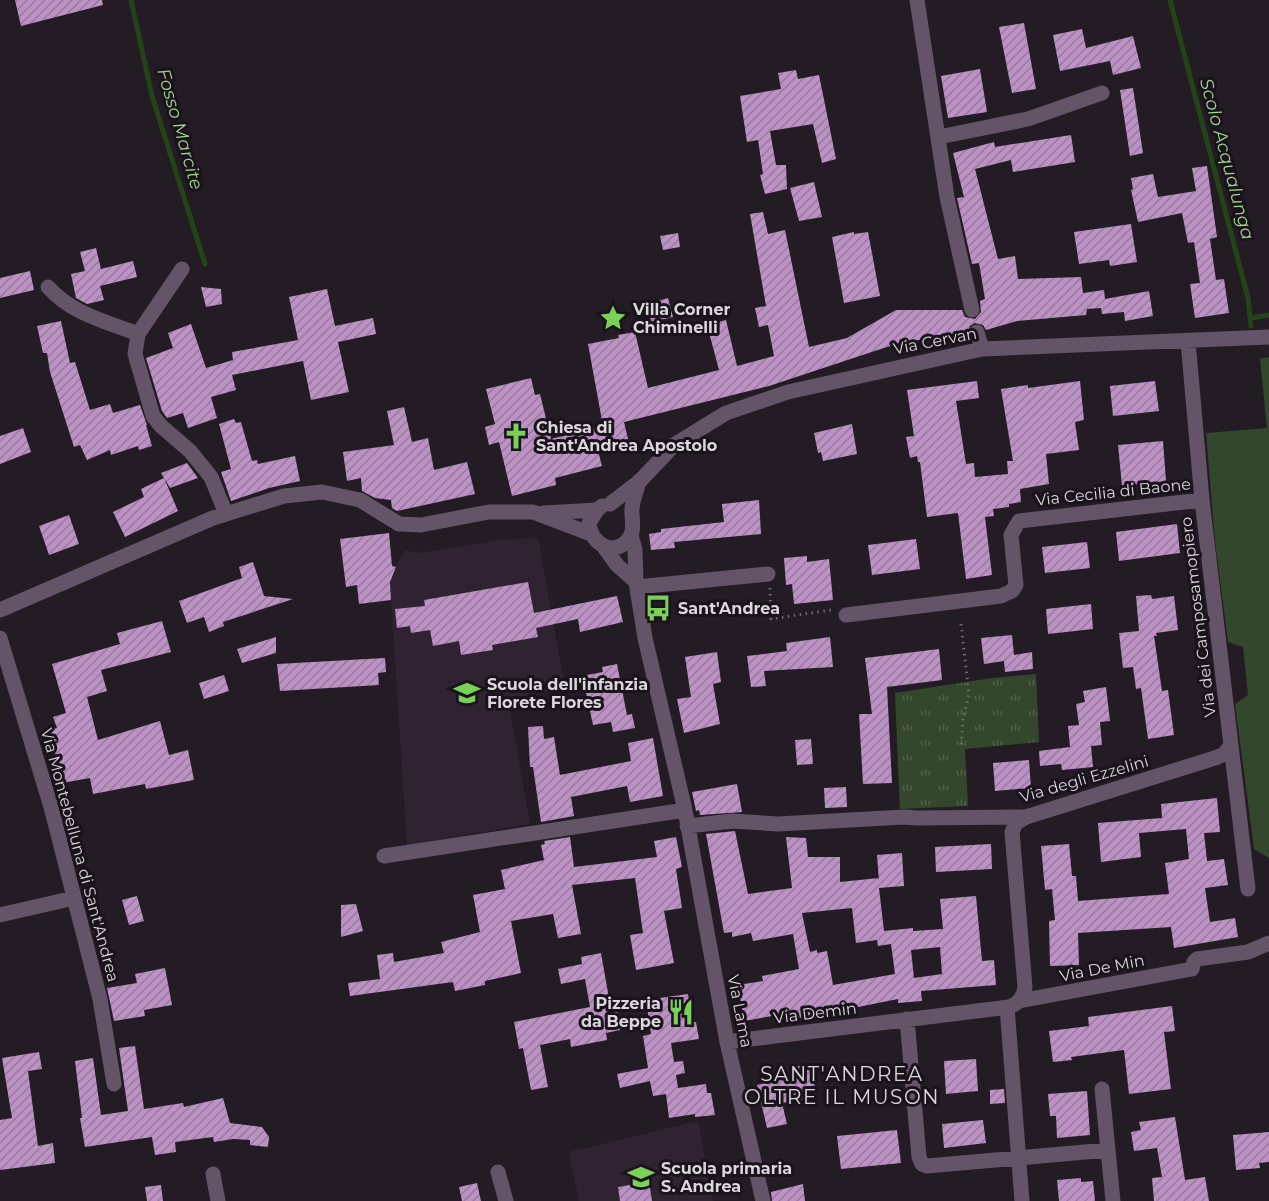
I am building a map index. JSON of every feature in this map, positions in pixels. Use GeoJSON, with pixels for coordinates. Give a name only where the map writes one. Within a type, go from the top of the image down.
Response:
{"type":"FeatureCollection","features":[{"type":"Feature","properties":{"kind":"street"},"geometry":{"type":"LineString","coordinates":[[917,0],[947,197],[972,310]]}},
{"type":"Feature","properties":{"kind":"street"},"geometry":{"type":"LineString","coordinates":[[939,137],[1028,119],[1102,93]]}},
{"type":"Feature","properties":{"kind":"street"},"geometry":{"type":"LineString","coordinates":[[182,269],[138,334],[135,354],[153,416],[190,451],[211,477],[226,514]]}},
{"type":"Feature","properties":{"kind":"street"},"geometry":{"type":"LineString","coordinates":[[48,287],[60,300],[76,310],[138,334]]}},
{"type":"Feature","properties":{"kind":"street"},"geometry":{"type":"LineString","coordinates":[[977,332],[982,349]]}},
{"type":"Feature","properties":{"kind":"street","name":"Via Cervan"},"geometry":{"type":"LineString","coordinates":[[604,507],[639,481],[674,445],[726,413],[788,392],[982,349],[1269,338]]}},
{"type":"Feature","properties":{"kind":"street","name":"Via dei Camposamopiero"},"geometry":{"type":"LineString","coordinates":[[1188,341],[1202,500],[1248,890]]}},
{"type":"Feature","properties":{"kind":"street","name":"Via Lama"},"geometry":{"type":"LineString","coordinates":[[639,481],[632,506],[631,527],[645,638],[684,810],[727,1042],[763,1201]]}},
{"type":"Feature","properties":{"kind":"street"},"geometry":{"type":"LineString","coordinates":[[0,610],[226,514],[284,496],[322,492],[360,500],[399,524],[421,525],[489,512],[540,513],[591,534]]}},
{"type":"Feature","properties":{"kind":"street","name":"Via Cecilia di Baone"},"geometry":{"type":"LineString","coordinates":[[844,612],[1001,596],[1008,593],[1016,585],[1011,535],[1019,521],[1202,500]]}},
{"type":"Feature","properties":{"kind":"street"},"geometry":{"type":"LineString","coordinates":[[540,513],[604,507],[624,509],[631,527],[624,544],[617,547],[604,547]]}},
{"type":"Feature","properties":{"kind":"street"},"geometry":{"type":"LineString","coordinates":[[604,507],[589,523],[591,534],[637,585],[768,574]]}},
{"type":"Feature","properties":{"kind":"street","name":"Via Montebelluna di Sant'Andrea"},"geometry":{"type":"LineString","coordinates":[[0,638],[51,807],[100,999],[114,1084]]}},
{"type":"Feature","properties":{"kind":"street","name":"Via degli Ezzelini"},"geometry":{"type":"LineString","coordinates":[[687,826],[733,821],[778,824],[904,817],[1026,817],[1218,757],[1230,746]]}},
{"type":"Feature","properties":{"kind":"street"},"geometry":{"type":"LineString","coordinates":[[384,856],[684,810]]}},
{"type":"Feature","properties":{"kind":"street"},"geometry":{"type":"LineString","coordinates":[[1022,1201],[1019,1157],[1012,832],[1016,823],[1026,817]]}},
{"type":"Feature","properties":{"kind":"street"},"geometry":{"type":"LineString","coordinates":[[0,915],[74,898]]}},
{"type":"Feature","properties":{"kind":"street","name":"Via De Min"},"geometry":{"type":"LineString","coordinates":[[1017,998],[1192,969],[1197,959],[1248,952],[1269,943]]}},
{"type":"Feature","properties":{"kind":"street","name":"Via Demin"},"geometry":{"type":"LineString","coordinates":[[727,1042],[907,1019],[1017,998]]}},
{"type":"Feature","properties":{"kind":"street"},"geometry":{"type":"LineString","coordinates":[[907,1019],[920,1162],[927,1166],[1108,1150]]}},
{"type":"Feature","properties":{"kind":"street"},"geometry":{"type":"LineString","coordinates":[[1102,1089],[1113,1201]]}},
{"type":"Feature","properties":{"kind":"street"},"geometry":{"type":"LineString","coordinates":[[498,1172],[506,1201]]}},
{"type":"Feature","properties":{"kind":"street"},"geometry":{"type":"LineString","coordinates":[[213,1174],[218,1201]]}},
{"type":"Feature","properties":{"kind":"path"},"geometry":{"type":"LineString","coordinates":[[768,574],[772,602],[771,619],[844,612]]}},
{"type":"Feature","properties":{"kind":"path"},"geometry":{"type":"LineString","coordinates":[[961,624],[969,694],[963,720],[962,748]]}},
{"type":"Feature","properties":{"kind":"shaded area","name":"Scuola dell'infanzia Florete Flores"},"geometry":{"type":"Polygon","coordinates":[[[538,538],[565,688],[508,699],[530,824],[407,845],[390,582],[396,567],[404,550],[419,553],[500,540],[538,538]]]}},
{"type":"Feature","properties":{"kind":"shaded area","name":"Scuola primaria S. Andrea"},"geometry":{"type":"Polygon","coordinates":[[[698,1121],[713,1201],[579,1201],[569,1152],[698,1121]]]}},
{"type":"Feature","properties":{"kind":"green space"},"geometry":{"type":"Polygon","coordinates":[[[1269,357],[1269,858],[1254,849],[1235,704],[1248,695],[1243,647],[1228,642],[1215,541],[1206,433],[1267,428],[1260,359],[1269,357]]]}},
{"type":"Feature","properties":{"kind":"green space"},"geometry":{"type":"Polygon","coordinates":[[[1036,674],[1039,742],[965,749],[968,806],[900,809],[895,693],[992,678],[1036,674]]]}},
{"type":"Feature","properties":{"kind":"building"},"geometry":{"type":"Polygon","coordinates":[[[15,0],[102,0],[103,5],[21,26],[15,0]]]}},
{"type":"Feature","properties":{"kind":"building"},"geometry":{"type":"Polygon","coordinates":[[[1024,23],[1036,89],[1012,93],[999,27],[1024,23]]]}},
{"type":"Feature","properties":{"kind":"building"},"geometry":{"type":"Polygon","coordinates":[[[1082,29],[1086,48],[1133,36],[1141,68],[1113,75],[1110,61],[1060,71],[1053,35],[1082,29]]]}},
{"type":"Feature","properties":{"kind":"building"},"geometry":{"type":"Polygon","coordinates":[[[980,69],[987,112],[948,118],[941,76],[980,69]]]}},
{"type":"Feature","properties":{"kind":"building"},"geometry":{"type":"Polygon","coordinates":[[[796,70],[798,79],[819,75],[836,159],[822,163],[813,124],[770,131],[776,165],[786,165],[787,189],[765,194],[760,175],[763,174],[758,140],[747,142],[740,96],[781,89],[778,73],[796,70]]]}},
{"type":"Feature","properties":{"kind":"building"},"geometry":{"type":"Polygon","coordinates":[[[1133,88],[1143,153],[1130,156],[1120,90],[1133,88]]]}},
{"type":"Feature","properties":{"kind":"building"},"geometry":{"type":"Polygon","coordinates":[[[1071,135],[1075,162],[1013,172],[1011,160],[975,169],[998,259],[1015,256],[1018,279],[1081,277],[1083,293],[1104,290],[1105,299],[1149,291],[1153,316],[1125,321],[1124,312],[1102,314],[1101,308],[1087,309],[1086,315],[1017,321],[986,330],[983,325],[975,323],[970,326],[968,334],[902,342],[769,386],[624,422],[628,439],[597,447],[602,466],[555,478],[556,485],[512,496],[499,442],[489,445],[485,427],[495,424],[486,389],[531,378],[535,395],[540,394],[551,439],[603,426],[588,344],[619,338],[618,335],[635,332],[648,388],[719,370],[707,325],[726,320],[737,366],[774,356],[768,325],[759,327],[755,308],[766,306],[750,214],[763,212],[768,234],[785,230],[809,347],[847,338],[896,310],[962,310],[965,317],[975,319],[981,312],[980,301],[985,299],[979,263],[972,264],[957,198],[964,197],[953,153],[994,142],[995,147],[1071,135]]]}},
{"type":"Feature","properties":{"kind":"building"},"geometry":{"type":"Polygon","coordinates":[[[1207,166],[1217,237],[1210,239],[1216,280],[1224,279],[1229,313],[1195,318],[1190,284],[1200,283],[1194,242],[1188,243],[1182,213],[1138,222],[1131,190],[1133,189],[1131,178],[1153,174],[1158,197],[1196,191],[1192,168],[1207,166]]]}},
{"type":"Feature","properties":{"kind":"building"},"geometry":{"type":"Polygon","coordinates":[[[814,182],[822,217],[799,221],[790,188],[814,182]]]}},
{"type":"Feature","properties":{"kind":"building"},"geometry":{"type":"Polygon","coordinates":[[[1131,224],[1137,262],[1110,266],[1109,260],[1079,264],[1074,232],[1131,224]]]}},
{"type":"Feature","properties":{"kind":"building"},"geometry":{"type":"Polygon","coordinates":[[[854,232],[854,234],[868,232],[880,296],[844,303],[832,237],[854,232]]]}},
{"type":"Feature","properties":{"kind":"building"},"geometry":{"type":"Polygon","coordinates":[[[678,233],[680,247],[663,250],[660,236],[678,233]]]}},
{"type":"Feature","properties":{"kind":"building"},"geometry":{"type":"Polygon","coordinates":[[[96,248],[101,269],[133,261],[137,277],[100,286],[104,300],[87,304],[76,298],[71,274],[85,271],[80,252],[96,248]]]}},
{"type":"Feature","properties":{"kind":"building"},"geometry":{"type":"Polygon","coordinates":[[[30,271],[34,290],[0,298],[0,278],[30,271]]]}},
{"type":"Feature","properties":{"kind":"building"},"geometry":{"type":"Polygon","coordinates":[[[201,287],[221,289],[222,304],[206,307],[201,287]]]}},
{"type":"Feature","properties":{"kind":"building"},"geometry":{"type":"Polygon","coordinates":[[[327,289],[335,326],[373,318],[376,334],[338,342],[349,392],[311,400],[303,361],[232,375],[236,390],[211,397],[217,418],[188,428],[183,413],[167,418],[162,411],[146,358],[173,348],[168,333],[191,324],[206,368],[233,360],[232,352],[298,340],[289,297],[327,289]]]}},
{"type":"Feature","properties":{"kind":"building"},"geometry":{"type":"Polygon","coordinates":[[[668,298],[673,317],[651,322],[647,304],[668,298]]]}},
{"type":"Feature","properties":{"kind":"building"},"geometry":{"type":"Polygon","coordinates":[[[61,321],[70,363],[75,362],[90,410],[110,404],[113,413],[140,405],[152,446],[139,450],[138,446],[111,455],[110,450],[87,460],[80,445],[74,447],[50,372],[47,353],[43,353],[37,326],[61,321]]]}},
{"type":"Feature","properties":{"kind":"building"},"geometry":{"type":"Polygon","coordinates":[[[977,381],[979,398],[956,401],[966,464],[974,463],[975,477],[1008,474],[1007,461],[1013,461],[1001,389],[1080,381],[1084,420],[1075,422],[1079,450],[1046,454],[1049,484],[1020,489],[1021,502],[1009,504],[1009,507],[993,509],[994,516],[985,517],[992,575],[966,579],[958,513],[927,517],[920,462],[917,456],[910,458],[906,437],[914,436],[907,390],[977,381]]]}},
{"type":"Feature","properties":{"kind":"building"},"geometry":{"type":"Polygon","coordinates":[[[1155,381],[1159,411],[1113,416],[1110,386],[1155,381]]]}},
{"type":"Feature","properties":{"kind":"building"},"geometry":{"type":"Polygon","coordinates":[[[404,407],[412,442],[428,438],[434,470],[467,462],[475,494],[397,511],[392,508],[391,500],[375,498],[362,491],[361,478],[347,481],[343,452],[394,445],[387,411],[404,407]]]}},
{"type":"Feature","properties":{"kind":"building"},"geometry":{"type":"Polygon","coordinates":[[[234,419],[236,423],[241,422],[252,461],[257,460],[258,464],[295,456],[300,481],[269,488],[231,501],[221,472],[231,469],[219,424],[234,419]]]}},
{"type":"Feature","properties":{"kind":"building"},"geometry":{"type":"Polygon","coordinates":[[[852,424],[857,454],[823,461],[821,452],[818,453],[814,433],[852,424]]]}},
{"type":"Feature","properties":{"kind":"building"},"geometry":{"type":"Polygon","coordinates":[[[23,428],[31,452],[0,464],[0,436],[23,428]]]}},
{"type":"Feature","properties":{"kind":"building"},"geometry":{"type":"Polygon","coordinates":[[[1163,441],[1166,481],[1122,486],[1118,445],[1163,441]]]}},
{"type":"Feature","properties":{"kind":"building"},"geometry":{"type":"Polygon","coordinates":[[[187,463],[198,478],[170,488],[161,473],[187,463]]]}},
{"type":"Feature","properties":{"kind":"building"},"geometry":{"type":"Polygon","coordinates":[[[164,478],[178,511],[125,537],[113,512],[144,497],[141,489],[164,478]]]}},
{"type":"Feature","properties":{"kind":"building"},"geometry":{"type":"Polygon","coordinates":[[[759,500],[761,534],[674,542],[675,548],[651,550],[649,534],[661,532],[661,529],[724,522],[722,504],[759,500]]]}},
{"type":"Feature","properties":{"kind":"building"},"geometry":{"type":"Polygon","coordinates":[[[69,515],[79,544],[49,555],[39,526],[69,515]]]}},
{"type":"Feature","properties":{"kind":"building"},"geometry":{"type":"Polygon","coordinates":[[[1177,524],[1180,553],[1119,561],[1116,532],[1177,524]]]}},
{"type":"Feature","properties":{"kind":"building"},"geometry":{"type":"Polygon","coordinates":[[[389,533],[392,566],[396,567],[390,582],[391,600],[359,604],[357,585],[346,587],[340,539],[389,533]]]}},
{"type":"Feature","properties":{"kind":"building"},"geometry":{"type":"Polygon","coordinates":[[[916,539],[920,569],[872,575],[868,545],[916,539]]]}},
{"type":"Feature","properties":{"kind":"building"},"geometry":{"type":"Polygon","coordinates":[[[1087,542],[1090,568],[1045,573],[1042,547],[1087,542]]]}},
{"type":"Feature","properties":{"kind":"building"},"geometry":{"type":"Polygon","coordinates":[[[807,556],[807,562],[829,559],[833,600],[794,604],[792,584],[786,585],[784,558],[807,556]]]}},
{"type":"Feature","properties":{"kind":"building"},"geometry":{"type":"Polygon","coordinates":[[[253,562],[264,596],[293,599],[223,622],[224,626],[209,632],[204,617],[187,623],[179,601],[242,578],[239,567],[253,562]]]}},
{"type":"Feature","properties":{"kind":"building"},"geometry":{"type":"Polygon","coordinates":[[[528,582],[534,613],[617,596],[623,622],[580,632],[578,619],[536,628],[538,637],[492,645],[493,650],[461,655],[459,641],[433,646],[430,630],[411,633],[410,626],[397,628],[395,609],[425,606],[424,600],[528,582]]]}},
{"type":"Feature","properties":{"kind":"building"},"geometry":{"type":"Polygon","coordinates":[[[1151,595],[1152,599],[1174,596],[1178,630],[1156,633],[1157,636],[1154,636],[1162,691],[1168,690],[1174,735],[1148,739],[1141,688],[1136,689],[1133,667],[1123,668],[1119,633],[1139,631],[1136,596],[1151,595]]]}},
{"type":"Feature","properties":{"kind":"building"},"geometry":{"type":"Polygon","coordinates":[[[1091,604],[1093,629],[1048,634],[1046,609],[1091,604]]]}},
{"type":"Feature","properties":{"kind":"building"},"geometry":{"type":"Polygon","coordinates":[[[162,621],[171,652],[101,670],[107,691],[87,697],[98,740],[160,721],[169,755],[188,750],[194,780],[146,789],[145,784],[93,794],[90,778],[62,783],[50,730],[57,728],[53,717],[66,713],[52,664],[120,644],[117,633],[162,621]]]}},
{"type":"Feature","properties":{"kind":"building"},"geometry":{"type":"Polygon","coordinates":[[[1012,635],[1014,655],[1032,652],[1033,669],[1005,672],[1004,661],[984,664],[981,638],[1012,635]]]}},
{"type":"Feature","properties":{"kind":"building"},"geometry":{"type":"Polygon","coordinates":[[[276,637],[276,653],[242,663],[237,649],[276,637]]]}},
{"type":"Feature","properties":{"kind":"building"},"geometry":{"type":"Polygon","coordinates":[[[830,637],[833,667],[764,671],[766,686],[751,687],[747,656],[787,651],[786,643],[830,637]]]}},
{"type":"Feature","properties":{"kind":"building"},"geometry":{"type":"Polygon","coordinates":[[[939,649],[942,680],[887,687],[892,783],[863,784],[859,714],[872,714],[865,658],[939,649]]]}},
{"type":"Feature","properties":{"kind":"building"},"geometry":{"type":"Polygon","coordinates":[[[717,652],[721,682],[713,684],[720,724],[684,733],[677,699],[691,697],[685,657],[717,652]]]}},
{"type":"Feature","properties":{"kind":"building"},"geometry":{"type":"Polygon","coordinates":[[[385,658],[386,672],[378,673],[379,685],[280,691],[277,664],[385,658]]]}},
{"type":"Feature","properties":{"kind":"building"},"geometry":{"type":"Polygon","coordinates":[[[617,664],[627,715],[632,714],[635,728],[613,732],[611,722],[593,725],[584,683],[589,682],[587,675],[603,672],[602,667],[617,664]]]}},
{"type":"Feature","properties":{"kind":"building"},"geometry":{"type":"Polygon","coordinates":[[[224,675],[229,691],[204,699],[199,683],[224,675]]]}},
{"type":"Feature","properties":{"kind":"building"},"geometry":{"type":"Polygon","coordinates":[[[1106,687],[1110,721],[1100,722],[1102,745],[1091,746],[1093,767],[1062,770],[1061,764],[1040,766],[1039,751],[1070,747],[1068,726],[1079,725],[1076,704],[1085,702],[1083,691],[1106,687]]]}},
{"type":"Feature","properties":{"kind":"building"},"geometry":{"type":"Polygon","coordinates":[[[543,726],[544,739],[554,737],[560,775],[631,761],[628,743],[653,738],[663,796],[630,802],[627,786],[571,797],[574,816],[541,822],[533,767],[530,767],[528,727],[543,726]]]}},
{"type":"Feature","properties":{"kind":"building"},"geometry":{"type":"Polygon","coordinates":[[[811,739],[813,764],[797,765],[795,740],[811,739]]]}},
{"type":"Feature","properties":{"kind":"building"},"geometry":{"type":"Polygon","coordinates":[[[1029,760],[1031,788],[995,791],[993,763],[1029,760]]]}},
{"type":"Feature","properties":{"kind":"building"},"geometry":{"type":"Polygon","coordinates":[[[737,784],[742,812],[700,815],[699,810],[696,811],[692,792],[737,784]]]}},
{"type":"Feature","properties":{"kind":"building"},"geometry":{"type":"Polygon","coordinates":[[[846,787],[847,807],[825,808],[824,788],[846,787]]]}},
{"type":"Feature","properties":{"kind":"building"},"geometry":{"type":"Polygon","coordinates":[[[1217,798],[1220,832],[1204,833],[1207,861],[1224,859],[1228,885],[1205,888],[1210,922],[1235,918],[1238,937],[1174,948],[1171,927],[1078,933],[1079,965],[1050,966],[1049,921],[1055,920],[1052,889],[1045,890],[1041,846],[1069,844],[1072,876],[1076,876],[1078,901],[1169,894],[1165,863],[1189,859],[1186,829],[1139,833],[1141,857],[1101,862],[1098,823],[1162,818],[1161,804],[1217,798]]]}},
{"type":"Feature","properties":{"kind":"building"},"geometry":{"type":"Polygon","coordinates":[[[735,831],[748,894],[792,888],[786,837],[806,838],[808,857],[840,857],[840,882],[879,878],[877,855],[902,853],[904,886],[879,888],[884,931],[913,928],[913,931],[943,929],[940,899],[976,896],[982,961],[994,960],[996,985],[921,991],[922,1001],[898,1003],[898,999],[808,1017],[779,1021],[778,1015],[744,1021],[738,985],[763,981],[762,976],[799,969],[793,934],[753,941],[751,933],[732,937],[732,932],[724,933],[706,834],[735,831]],[[852,908],[802,913],[810,952],[827,951],[833,985],[895,974],[891,944],[878,946],[877,940],[856,943],[852,908]],[[940,947],[911,950],[914,978],[942,974],[940,947]]]}},
{"type":"Feature","properties":{"kind":"building"},"geometry":{"type":"Polygon","coordinates":[[[570,837],[574,867],[657,857],[654,841],[676,837],[682,867],[676,869],[682,908],[664,911],[674,963],[636,970],[630,935],[643,933],[635,878],[572,885],[581,934],[558,938],[553,914],[511,921],[521,973],[485,981],[485,985],[455,991],[453,982],[350,996],[348,983],[380,979],[377,955],[393,953],[394,962],[444,953],[441,942],[480,932],[473,895],[505,889],[501,870],[544,860],[541,845],[545,844],[544,841],[570,837]]]}},
{"type":"Feature","properties":{"kind":"building"},"geometry":{"type":"Polygon","coordinates":[[[991,844],[992,869],[936,872],[935,847],[991,844]]]}},
{"type":"Feature","properties":{"kind":"building"},"geometry":{"type":"Polygon","coordinates":[[[137,896],[144,921],[129,925],[122,900],[137,896]]]}},
{"type":"Feature","properties":{"kind":"building"},"geometry":{"type":"Polygon","coordinates":[[[356,904],[363,931],[341,937],[341,905],[356,904]]]}},
{"type":"Feature","properties":{"kind":"building"},"geometry":{"type":"Polygon","coordinates":[[[601,953],[610,1004],[616,1003],[620,1030],[606,1033],[607,1040],[571,1047],[570,1039],[540,1045],[548,1087],[531,1090],[523,1048],[519,1049],[514,1022],[590,1007],[585,979],[561,984],[558,969],[582,964],[581,957],[601,953]]]}},
{"type":"Feature","properties":{"kind":"building"},"geometry":{"type":"Polygon","coordinates":[[[165,968],[172,1005],[144,1010],[145,1016],[114,1021],[107,988],[137,983],[135,974],[165,968]]]}},
{"type":"Feature","properties":{"kind":"building"},"geometry":{"type":"Polygon","coordinates":[[[688,994],[692,1022],[696,1022],[699,1039],[671,1043],[674,1062],[683,1061],[685,1073],[676,1075],[678,1088],[706,1084],[707,1093],[711,1093],[715,1115],[695,1117],[695,1114],[669,1118],[666,1094],[653,1096],[650,1081],[620,1088],[617,1074],[648,1068],[643,1036],[651,1034],[646,1000],[688,994]]]}},
{"type":"Feature","properties":{"kind":"building"},"geometry":{"type":"Polygon","coordinates":[[[1172,1006],[1175,1031],[1164,1032],[1171,1089],[1129,1094],[1124,1050],[1071,1057],[1072,1060],[1053,1062],[1049,1031],[1089,1026],[1088,1017],[1172,1006]]]}},
{"type":"Feature","properties":{"kind":"building"},"geometry":{"type":"Polygon","coordinates":[[[135,1046],[144,1109],[183,1103],[184,1107],[223,1098],[230,1123],[262,1127],[269,1137],[268,1147],[250,1145],[250,1140],[233,1139],[214,1142],[213,1137],[175,1142],[176,1152],[155,1155],[152,1137],[85,1147],[75,1061],[93,1058],[101,1115],[128,1111],[119,1048],[135,1046]]]}},
{"type":"Feature","properties":{"kind":"building"},"geometry":{"type":"Polygon","coordinates":[[[39,1052],[42,1069],[28,1071],[38,1146],[53,1143],[55,1163],[0,1170],[0,1120],[12,1118],[2,1058],[39,1052]]]}},
{"type":"Feature","properties":{"kind":"building"},"geometry":{"type":"Polygon","coordinates":[[[976,1059],[978,1091],[946,1094],[944,1061],[976,1059]]]}},
{"type":"Feature","properties":{"kind":"building"},"geometry":{"type":"Polygon","coordinates":[[[812,1064],[816,1097],[782,1103],[787,1124],[767,1128],[757,1085],[793,1076],[792,1067],[812,1064]]]}},
{"type":"Feature","properties":{"kind":"building"},"geometry":{"type":"Polygon","coordinates":[[[1004,1089],[1005,1103],[990,1104],[990,1090],[1004,1089]]]}},
{"type":"Feature","properties":{"kind":"building"},"geometry":{"type":"Polygon","coordinates":[[[1087,1091],[1090,1135],[1057,1138],[1056,1116],[1050,1116],[1048,1094],[1087,1091]]]}},
{"type":"Feature","properties":{"kind":"building"},"geometry":{"type":"Polygon","coordinates":[[[1175,1117],[1185,1180],[1205,1177],[1209,1201],[1154,1201],[1152,1178],[1162,1177],[1157,1148],[1134,1151],[1131,1132],[1141,1130],[1139,1122],[1175,1117]]]}},
{"type":"Feature","properties":{"kind":"building"},"geometry":{"type":"Polygon","coordinates":[[[983,1120],[986,1143],[944,1148],[942,1124],[983,1120]]]}},
{"type":"Feature","properties":{"kind":"building"},"geometry":{"type":"Polygon","coordinates":[[[897,1130],[901,1163],[841,1169],[837,1136],[897,1130]]]}},
{"type":"Feature","properties":{"kind":"building"},"geometry":{"type":"Polygon","coordinates":[[[1269,1132],[1269,1162],[1259,1163],[1260,1168],[1236,1170],[1233,1135],[1269,1132]]]}},
{"type":"Feature","properties":{"kind":"building"},"geometry":{"type":"Polygon","coordinates":[[[1081,1178],[1081,1182],[1093,1181],[1095,1201],[1059,1201],[1057,1180],[1081,1178]]]}},
{"type":"Feature","properties":{"kind":"building"},"geometry":{"type":"Polygon","coordinates":[[[649,1182],[652,1201],[620,1201],[618,1187],[649,1182]]]}},
{"type":"Feature","properties":{"kind":"building"},"geometry":{"type":"Polygon","coordinates":[[[477,1183],[481,1201],[462,1201],[459,1187],[477,1183]]]}},
{"type":"Feature","properties":{"kind":"building"},"geometry":{"type":"Polygon","coordinates":[[[803,1184],[805,1201],[772,1201],[771,1192],[803,1184]]]}},
{"type":"Feature","properties":{"kind":"building"},"geometry":{"type":"Polygon","coordinates":[[[161,1185],[163,1201],[147,1201],[145,1187],[161,1185]]]}},
{"type":"Feature","properties":{"kind":"waterway","name":"Fosso Marcite"},"geometry":{"type":"LineString","coordinates":[[131,0],[152,96],[205,264]]}},
{"type":"Feature","properties":{"kind":"waterway","name":"Scolo Acqualunga"},"geometry":{"type":"LineString","coordinates":[[1170,0],[1248,298],[1251,326]]}},
{"type":"Feature","properties":{"kind":"waterway"},"geometry":{"type":"LineString","coordinates":[[1250,318],[1269,315]]}},
{"type":"Feature","properties":{"kind":"place","name":"Villa Corner Chiminelli"},"geometry":{"type":"Point","coordinates":[613,318]}},
{"type":"Feature","properties":{"kind":"place","name":"Chiesa di Sant'Andrea Apostolo"},"geometry":{"type":"Point","coordinates":[516,436]}},
{"type":"Feature","properties":{"kind":"place","name":"Sant'Andrea"},"geometry":{"type":"Point","coordinates":[658,608]}},
{"type":"Feature","properties":{"kind":"place","name":"Scuola dell'infanzia Florete Flores"},"geometry":{"type":"Point","coordinates":[467,693]}},
{"type":"Feature","properties":{"kind":"place","name":"Pizzeria da Beppe"},"geometry":{"type":"Point","coordinates":[681,1012]}},
{"type":"Feature","properties":{"kind":"place","name":"Scuola primaria S. Andrea"},"geometry":{"type":"Point","coordinates":[641,1177]}},
{"type":"Feature","properties":{"kind":"district","name":"SANT'ANDREA OLTRE IL MUSON"},"geometry":{"type":"Point","coordinates":[842,1086]}}]}
